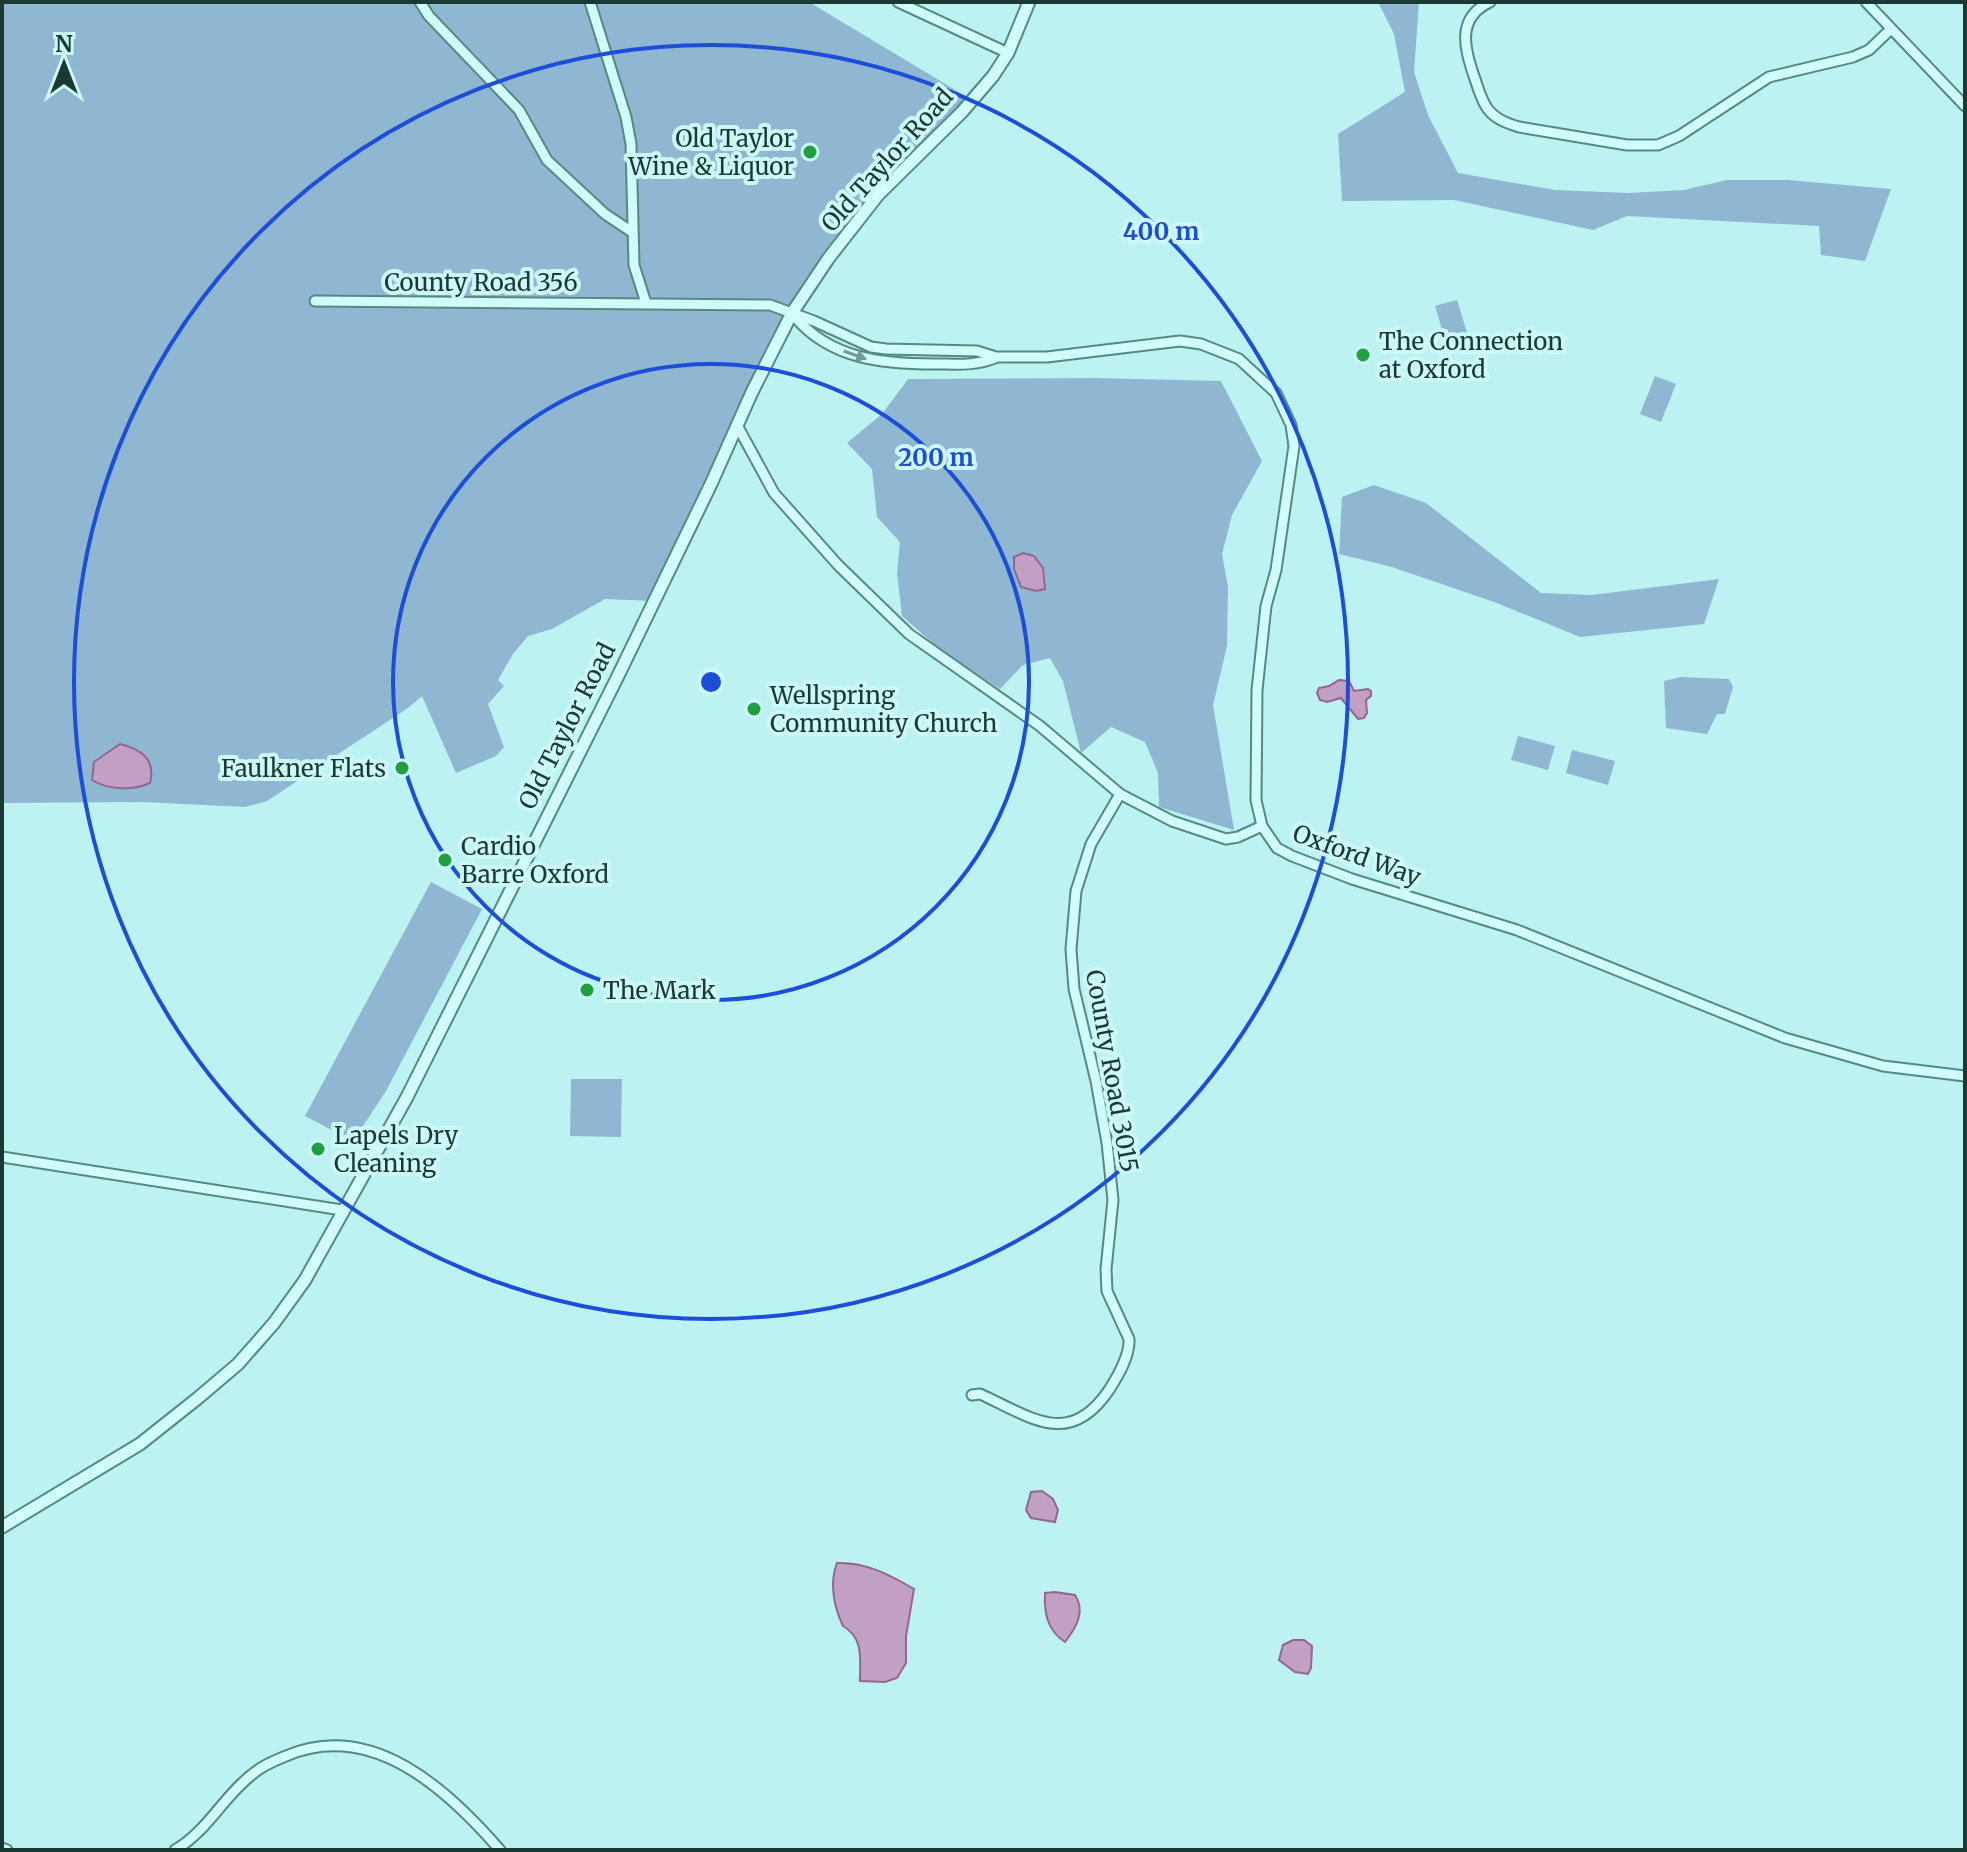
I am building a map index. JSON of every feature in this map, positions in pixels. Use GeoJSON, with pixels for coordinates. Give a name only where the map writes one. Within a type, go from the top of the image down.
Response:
{"type":"FeatureCollection","features":[{"type":"Feature","properties":{"kind":"street"},"geometry":{"type":"LineString","coordinates":[[420,2],[429,16],[519,110],[547,160],[605,214],[632,232]]}},
{"type":"Feature","properties":{"kind":"street"},"geometry":{"type":"LineString","coordinates":[[590,2],[626,117],[631,144],[634,265],[646,303]]}},
{"type":"Feature","properties":{"kind":"street"},"geometry":{"type":"LineString","coordinates":[[898,2],[1008,53]]}},
{"type":"Feature","properties":{"kind":"street","name":"Old Taylor Road"},"geometry":{"type":"LineString","coordinates":[[2,1527],[140,1444],[238,1364],[274,1323],[305,1280],[407,1097],[617,678],[792,313],[828,259],[878,195],[962,112],[993,76],[1008,53],[1029,2]]}},
{"type":"Feature","properties":{"kind":"street"},"geometry":{"type":"LineString","coordinates":[[1490,2],[1472,16],[1464,49],[1488,109],[1499,120],[1519,127],[1637,146],[1658,145],[1679,136],[1769,77],[1853,57],[1869,50],[1891,29]]}},
{"type":"Feature","properties":{"kind":"street"},"geometry":{"type":"LineString","coordinates":[[1866,2],[1965,106]]}},
{"type":"Feature","properties":{"kind":"street","name":"County Road 356"},"geometry":{"type":"LineString","coordinates":[[315,301],[770,305],[792,313]]}},
{"type":"Feature","properties":{"kind":"street","name":"Oxford Way"},"geometry":{"type":"LineString","coordinates":[[792,313],[808,333],[849,354],[875,362],[978,365],[996,357]]}},
{"type":"Feature","properties":{"kind":"street","name":"Oxford Way"},"geometry":{"type":"LineString","coordinates":[[792,313],[871,347],[977,351],[996,357],[1047,357],[1180,341],[1201,344],[1239,359],[1276,393],[1291,425],[1294,446],[1276,570],[1266,606],[1260,651],[1255,783],[1262,826],[1277,848],[1352,879],[1517,930],[1785,1038],[1883,1066],[1965,1076]]}},
{"type":"Feature","properties":{"kind":"street"},"geometry":{"type":"LineString","coordinates":[[738,427],[774,493],[838,565],[909,634],[1040,726],[1120,794],[1172,821],[1226,839],[1262,826]]}},
{"type":"Feature","properties":{"kind":"street","name":"County Road 3015"},"geometry":{"type":"LineString","coordinates":[[972,1395],[980,1394],[1040,1421],[1071,1423],[1088,1416],[1101,1402],[1129,1347],[1129,1339],[1107,1291],[1106,1269],[1113,1200],[1110,1171],[1096,1081],[1074,989],[1071,949],[1074,900],[1091,844],[1120,794]]}},
{"type":"Feature","properties":{"kind":"street"},"geometry":{"type":"LineString","coordinates":[[2,1157],[342,1210]]}},
{"type":"Feature","properties":{"kind":"street"},"geometry":{"type":"LineString","coordinates":[[175,1850],[200,1831],[254,1772],[300,1750],[330,1745],[376,1751],[412,1770],[472,1818],[500,1850]]}},
{"type":"Feature","properties":{"kind":"shaded area"},"geometry":{"type":"Polygon","coordinates":[[[2,2],[809,2],[972,100],[881,192],[792,313],[654,601],[605,599],[552,629],[528,636],[513,654],[498,680],[504,686],[488,704],[504,747],[496,756],[456,773],[422,696],[267,801],[245,807],[142,802],[2,803],[2,2]]]}},
{"type":"Feature","properties":{"kind":"shaded area"},"geometry":{"type":"Polygon","coordinates":[[[1378,2],[1419,2],[1414,72],[1428,115],[1458,173],[1555,190],[1628,193],[1684,190],[1727,180],[1787,180],[1891,189],[1865,261],[1821,255],[1819,226],[1627,216],[1593,230],[1454,200],[1342,201],[1338,134],[1405,92],[1394,34],[1378,2]]]}},
{"type":"Feature","properties":{"kind":"shaded area"},"geometry":{"type":"Polygon","coordinates":[[[1457,300],[1468,336],[1446,343],[1435,306],[1457,300]]]}},
{"type":"Feature","properties":{"kind":"shaded area"},"geometry":{"type":"Polygon","coordinates":[[[1655,376],[1676,384],[1661,422],[1640,414],[1655,376]]]}},
{"type":"Feature","properties":{"kind":"shaded area"},"geometry":{"type":"Polygon","coordinates":[[[908,379],[1221,381],[1262,461],[1232,515],[1222,554],[1228,587],[1227,646],[1213,705],[1234,830],[1159,807],[1158,773],[1145,742],[1111,727],[1081,753],[1063,681],[1050,658],[1023,665],[1000,689],[946,655],[902,616],[897,573],[900,542],[877,517],[872,469],[847,443],[882,414],[908,379]]]}},
{"type":"Feature","properties":{"kind":"shaded area"},"geometry":{"type":"Polygon","coordinates":[[[1374,485],[1426,503],[1541,593],[1592,595],[1719,579],[1704,624],[1580,637],[1497,603],[1392,567],[1339,554],[1342,497],[1374,485]]]}},
{"type":"Feature","properties":{"kind":"shaded area"},"geometry":{"type":"Polygon","coordinates":[[[1023,553],[1034,556],[1043,568],[1045,589],[1036,591],[1021,587],[1014,569],[1014,557],[1023,553]]]}},
{"type":"Feature","properties":{"kind":"shaded area"},"geometry":{"type":"Polygon","coordinates":[[[1681,677],[1729,679],[1733,687],[1725,714],[1717,714],[1707,734],[1666,728],[1664,681],[1681,677]]]}},
{"type":"Feature","properties":{"kind":"shaded area"},"geometry":{"type":"Polygon","coordinates":[[[1339,680],[1349,681],[1354,691],[1371,691],[1371,696],[1366,700],[1367,713],[1364,718],[1358,719],[1341,698],[1327,702],[1320,700],[1317,693],[1319,688],[1339,680]]]}},
{"type":"Feature","properties":{"kind":"shaded area"},"geometry":{"type":"Polygon","coordinates":[[[1518,736],[1555,746],[1548,770],[1511,760],[1518,736]]]}},
{"type":"Feature","properties":{"kind":"shaded area"},"geometry":{"type":"Polygon","coordinates":[[[120,744],[140,752],[149,761],[150,783],[121,788],[92,780],[94,762],[120,744]]]}},
{"type":"Feature","properties":{"kind":"shaded area"},"geometry":{"type":"Polygon","coordinates":[[[1572,750],[1615,761],[1608,785],[1566,773],[1572,750]]]}},
{"type":"Feature","properties":{"kind":"shaded area"},"geometry":{"type":"Polygon","coordinates":[[[431,882],[482,909],[386,1091],[353,1141],[305,1116],[431,882]]]}},
{"type":"Feature","properties":{"kind":"shaded area"},"geometry":{"type":"Polygon","coordinates":[[[571,1079],[622,1079],[621,1137],[570,1136],[571,1079]]]}},
{"type":"Feature","properties":{"kind":"shaded area"},"geometry":{"type":"Polygon","coordinates":[[[1042,1491],[1053,1499],[1058,1510],[1055,1522],[1031,1518],[1026,1510],[1031,1492],[1042,1491]]]}},
{"type":"Feature","properties":{"kind":"shaded area"},"geometry":{"type":"Polygon","coordinates":[[[837,1563],[868,1567],[914,1589],[906,1636],[906,1663],[897,1678],[885,1682],[860,1681],[858,1643],[843,1626],[835,1603],[833,1579],[837,1563]]]}},
{"type":"Feature","properties":{"kind":"shaded area"},"geometry":{"type":"Polygon","coordinates":[[[1045,1593],[1075,1595],[1080,1607],[1076,1625],[1065,1642],[1054,1632],[1046,1614],[1045,1593]]]}},
{"type":"Feature","properties":{"kind":"shaded area"},"geometry":{"type":"Polygon","coordinates":[[[1293,1640],[1304,1640],[1312,1646],[1308,1674],[1295,1672],[1279,1660],[1283,1645],[1293,1640]]]}},
{"type":"Feature","properties":{"kind":"place","name":"Old Taylor Wine & Liquor"},"geometry":{"type":"Point","coordinates":[810,152]}},
{"type":"Feature","properties":{"kind":"place","name":"The Connection at Oxford"},"geometry":{"type":"Point","coordinates":[1363,355]}},
{"type":"Feature","properties":{"kind":"place","name":"Wellspring Community Church"},"geometry":{"type":"Point","coordinates":[754,709]}},
{"type":"Feature","properties":{"kind":"place","name":"Faulkner Flats"},"geometry":{"type":"Point","coordinates":[402,768]}},
{"type":"Feature","properties":{"kind":"place","name":"Cardio Barre Oxford"},"geometry":{"type":"Point","coordinates":[445,860]}},
{"type":"Feature","properties":{"kind":"place","name":"The Mark"},"geometry":{"type":"Point","coordinates":[587,990]}},
{"type":"Feature","properties":{"kind":"place","name":"Lapels Dry Cleaning"},"geometry":{"type":"Point","coordinates":[318,1149]}}]}
